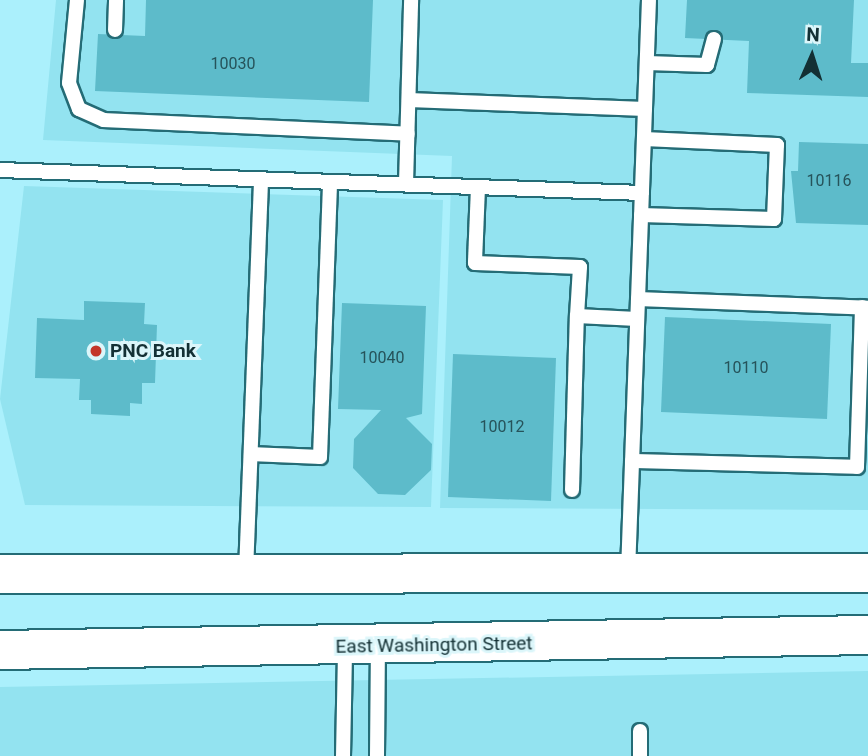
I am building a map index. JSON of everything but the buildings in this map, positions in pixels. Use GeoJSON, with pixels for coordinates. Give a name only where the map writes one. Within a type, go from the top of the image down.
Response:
{"type":"FeatureCollection","features":[{"type":"Feature","properties":{"kind":"main road"},"geometry":{"type":"LineString","coordinates":[[0,574],[868,573]]}},
{"type":"Feature","properties":{"kind":"main road","name":"East Washington Street"},"geometry":{"type":"LineString","coordinates":[[0,650],[362,646],[868,635]]}},
{"type":"Feature","properties":{"kind":"lane"},"geometry":{"type":"LineString","coordinates":[[77,0],[69,83],[79,108],[104,120],[408,134]]}},
{"type":"Feature","properties":{"kind":"lane"},"geometry":{"type":"LineString","coordinates":[[115,30],[116,0]]}},
{"type":"Feature","properties":{"kind":"lane"},"geometry":{"type":"LineString","coordinates":[[406,184],[411,0]]}},
{"type":"Feature","properties":{"kind":"lane"},"geometry":{"type":"LineString","coordinates":[[628,573],[649,0]]}},
{"type":"Feature","properties":{"kind":"lane"},"geometry":{"type":"LineString","coordinates":[[647,63],[708,65],[714,39]]}},
{"type":"Feature","properties":{"kind":"lane"},"geometry":{"type":"LineString","coordinates":[[409,100],[645,109]]}},
{"type":"Feature","properties":{"kind":"lane"},"geometry":{"type":"LineString","coordinates":[[641,215],[774,219],[777,145],[644,139]]}},
{"type":"Feature","properties":{"kind":"lane"},"geometry":{"type":"LineString","coordinates":[[0,170],[642,193]]}},
{"type":"Feature","properties":{"kind":"lane"},"geometry":{"type":"LineString","coordinates":[[246,572],[261,179]]}},
{"type":"Feature","properties":{"kind":"lane"},"geometry":{"type":"LineString","coordinates":[[251,454],[320,457],[330,182]]}},
{"type":"Feature","properties":{"kind":"lane"},"geometry":{"type":"LineString","coordinates":[[478,187],[475,263],[580,267],[572,490]]}},
{"type":"Feature","properties":{"kind":"lane"},"geometry":{"type":"LineString","coordinates":[[632,461],[857,467],[865,307],[638,299]]}},
{"type":"Feature","properties":{"kind":"lane"},"geometry":{"type":"LineString","coordinates":[[577,316],[637,319]]}},
{"type":"Feature","properties":{"kind":"lane"},"geometry":{"type":"LineString","coordinates":[[343,756],[362,646]]}},
{"type":"Feature","properties":{"kind":"lane"},"geometry":{"type":"LineString","coordinates":[[362,646],[377,756]]}},
{"type":"Feature","properties":{"kind":"lane"},"geometry":{"type":"LineString","coordinates":[[640,731],[640,756]]}},
{"type":"Feature","properties":{"kind":"shaded area"},"geometry":{"type":"Polygon","coordinates":[[[56,0],[868,0],[868,510],[440,508],[452,156],[43,140],[56,0]]]}},
{"type":"Feature","properties":{"kind":"shaded area"},"geometry":{"type":"Polygon","coordinates":[[[24,186],[443,200],[431,507],[25,505],[0,399],[24,186]]]}},
{"type":"Feature","properties":{"kind":"shaded area"},"geometry":{"type":"Polygon","coordinates":[[[868,671],[868,756],[0,756],[0,687],[868,671]]]}},
{"type":"Feature","properties":{"kind":"place","name":"PNC Bank"},"geometry":{"type":"Point","coordinates":[96,351]}}]}
